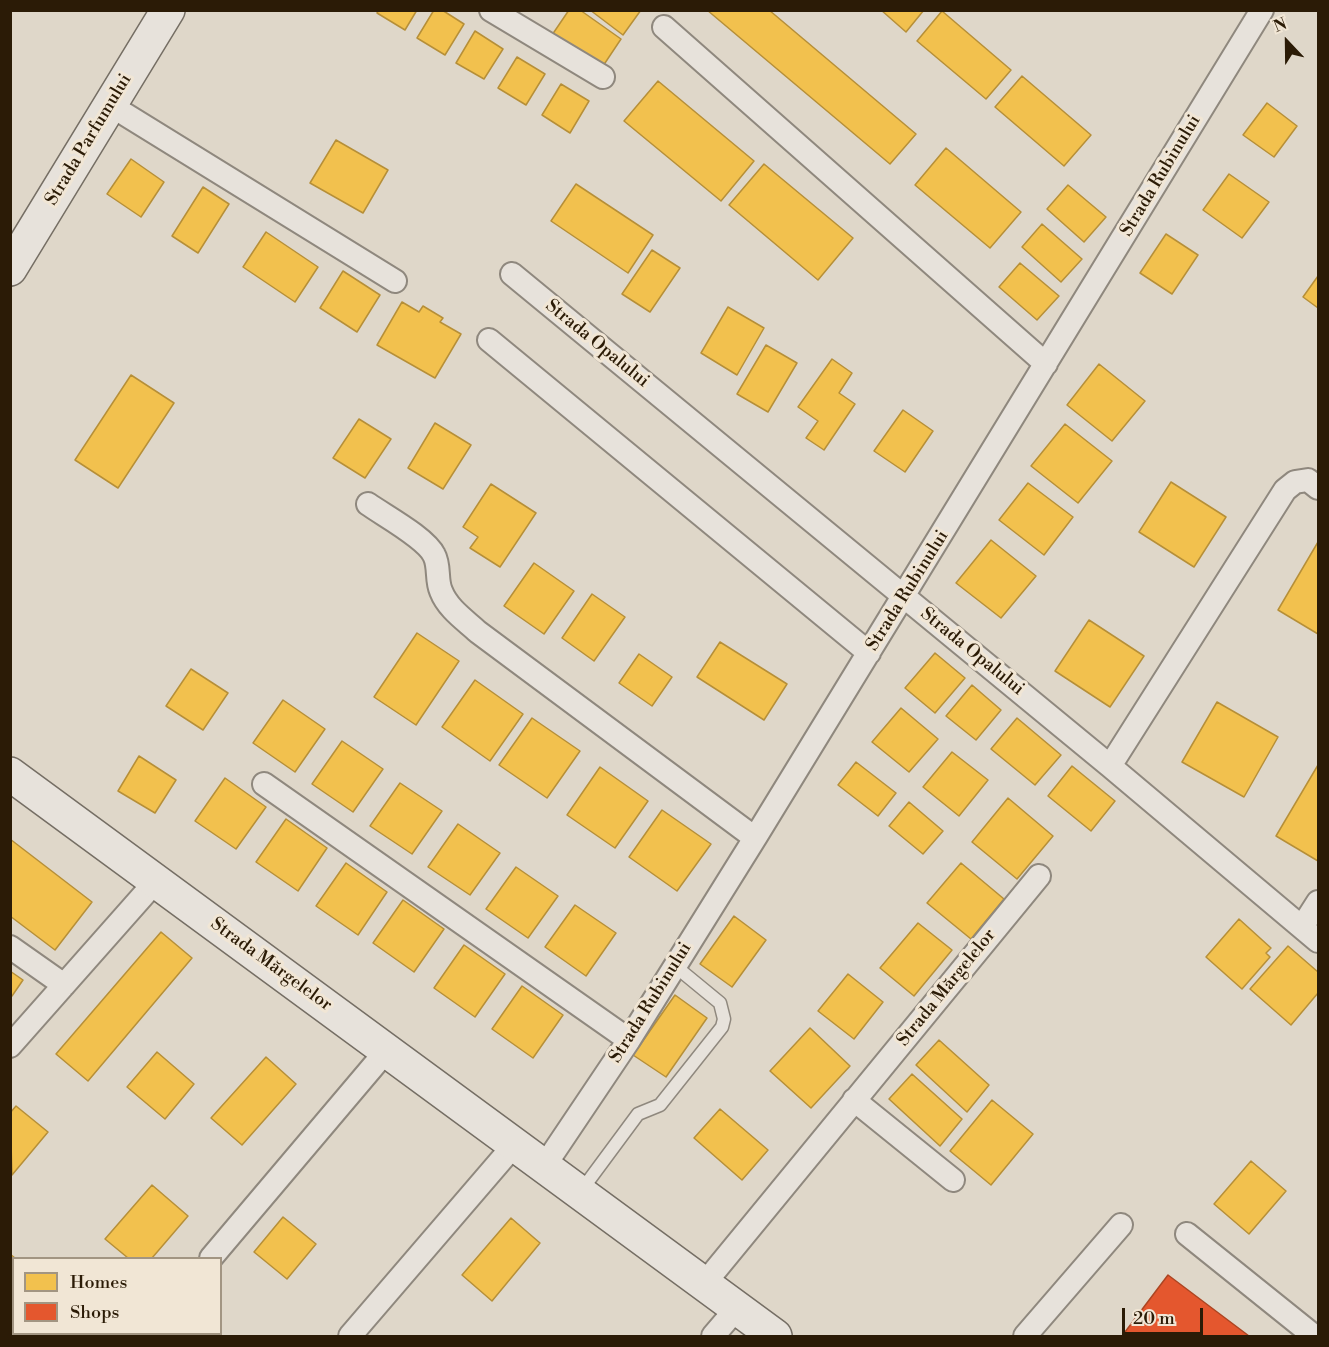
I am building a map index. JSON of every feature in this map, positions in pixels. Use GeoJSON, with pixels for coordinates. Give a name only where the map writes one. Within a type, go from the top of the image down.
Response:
{"type":"FeatureCollection","features":[{"type":"Feature","properties":{"kind":"street","name":"Strada Parfumului"},"geometry":{"type":"LineString","coordinates":[[10,269],[168,10]]}},
{"type":"Feature","properties":{"kind":"street"},"geometry":{"type":"LineString","coordinates":[[491,10],[603,77]]}},
{"type":"Feature","properties":{"kind":"street","name":"Strada Rubinului"},"geometry":{"type":"LineString","coordinates":[[544,1165],[629,1040],[755,838],[1262,10]]}},
{"type":"Feature","properties":{"kind":"street"},"geometry":{"type":"LineString","coordinates":[[664,27],[1046,364]]}},
{"type":"Feature","properties":{"kind":"street"},"geometry":{"type":"LineString","coordinates":[[110,105],[394,280]]}},
{"type":"Feature","properties":{"kind":"street","name":"Strada Opalului"},"geometry":{"type":"LineString","coordinates":[[512,274],[1110,766],[1310,934]]}},
{"type":"Feature","properties":{"kind":"street"},"geometry":{"type":"LineString","coordinates":[[489,340],[869,653]]}},
{"type":"Feature","properties":{"kind":"street"},"geometry":{"type":"LineString","coordinates":[[1110,766],[1285,490],[1295,482],[1308,480],[1318,488]]}},
{"type":"Feature","properties":{"kind":"street"},"geometry":{"type":"LineString","coordinates":[[368,504],[427,545],[435,556],[440,590],[451,608],[478,632],[755,838]]}},
{"type":"Feature","properties":{"kind":"street","name":"Strada Mărgelelor"},"geometry":{"type":"LineString","coordinates":[[10,774],[775,1336]]}},
{"type":"Feature","properties":{"kind":"street"},"geometry":{"type":"LineString","coordinates":[[264,784],[629,1040]]}},
{"type":"Feature","properties":{"kind":"street","name":"Strada Mărgelelor"},"geometry":{"type":"LineString","coordinates":[[704,1284],[1039,876]]}},
{"type":"Feature","properties":{"kind":"street"},"geometry":{"type":"LineString","coordinates":[[10,1046],[156,881]]}},
{"type":"Feature","properties":{"kind":"street"},"geometry":{"type":"LineString","coordinates":[[1310,934],[1318,902]]}},
{"type":"Feature","properties":{"kind":"street"},"geometry":{"type":"LineString","coordinates":[[10,947],[64,985]]}},
{"type":"Feature","properties":{"kind":"street"},"geometry":{"type":"LineString","coordinates":[[212,1257],[387,1050]]}},
{"type":"Feature","properties":{"kind":"street"},"geometry":{"type":"LineString","coordinates":[[855,1100],[953,1180]]}},
{"type":"Feature","properties":{"kind":"street"},"geometry":{"type":"LineString","coordinates":[[350,1336],[515,1144]]}},
{"type":"Feature","properties":{"kind":"street"},"geometry":{"type":"LineString","coordinates":[[1026,1336],[1122,1225]]}},
{"type":"Feature","properties":{"kind":"street"},"geometry":{"type":"LineString","coordinates":[[1187,1234],[1314,1336]]}},
{"type":"Feature","properties":{"kind":"street"},"geometry":{"type":"LineString","coordinates":[[713,1336],[737,1308]]}},
{"type":"Feature","properties":{"kind":"lane"},"geometry":{"type":"LineString","coordinates":[[580,1192],[638,1114],[660,1105],[722,1027],[724,1019],[720,1003],[675,966]]}},
{"type":"Feature","properties":{"kind":"building: Homes"},"geometry":{"type":"Polygon","coordinates":[[[379,10],[417,10],[405,30],[377,13],[379,10]]]}},
{"type":"Feature","properties":{"kind":"building: Homes"},"geometry":{"type":"Polygon","coordinates":[[[434,10],[442,10],[464,24],[445,55],[417,38],[434,10]]]}},
{"type":"Feature","properties":{"kind":"building: Homes"},"geometry":{"type":"Polygon","coordinates":[[[569,10],[580,10],[621,39],[601,69],[552,35],[569,10]]]}},
{"type":"Feature","properties":{"kind":"building: Homes"},"geometry":{"type":"Polygon","coordinates":[[[590,10],[641,10],[623,35],[590,10]]]}},
{"type":"Feature","properties":{"kind":"building: Homes"},"geometry":{"type":"Polygon","coordinates":[[[707,10],[769,10],[916,134],[890,164],[707,10]]]}},
{"type":"Feature","properties":{"kind":"building: Homes"},"geometry":{"type":"Polygon","coordinates":[[[881,10],[924,10],[906,32],[881,10]]]}},
{"type":"Feature","properties":{"kind":"building: Homes"},"geometry":{"type":"Polygon","coordinates":[[[942,11],[1011,70],[986,99],[917,41],[942,11]]]}},
{"type":"Feature","properties":{"kind":"building: Homes"},"geometry":{"type":"Polygon","coordinates":[[[475,31],[503,49],[484,79],[456,63],[475,31]]]}},
{"type":"Feature","properties":{"kind":"building: Homes"},"geometry":{"type":"Polygon","coordinates":[[[517,57],[545,74],[526,105],[498,88],[517,57]]]}},
{"type":"Feature","properties":{"kind":"building: Homes"},"geometry":{"type":"Polygon","coordinates":[[[1022,76],[1091,135],[1064,166],[995,107],[1022,76]]]}},
{"type":"Feature","properties":{"kind":"building: Homes"},"geometry":{"type":"Polygon","coordinates":[[[658,81],[754,161],[721,201],[624,121],[658,81]]]}},
{"type":"Feature","properties":{"kind":"building: Homes"},"geometry":{"type":"Polygon","coordinates":[[[561,84],[589,101],[570,133],[542,115],[561,84]]]}},
{"type":"Feature","properties":{"kind":"building: Homes"},"geometry":{"type":"Polygon","coordinates":[[[1267,103],[1297,126],[1274,157],[1243,135],[1267,103]]]}},
{"type":"Feature","properties":{"kind":"building: Homes"},"geometry":{"type":"Polygon","coordinates":[[[336,140],[388,170],[363,213],[310,183],[336,140]]]}},
{"type":"Feature","properties":{"kind":"building: Homes"},"geometry":{"type":"Polygon","coordinates":[[[946,148],[1021,212],[990,248],[915,185],[946,148]]]}},
{"type":"Feature","properties":{"kind":"building: Homes"},"geometry":{"type":"Polygon","coordinates":[[[131,159],[164,182],[141,217],[107,194],[131,159]]]}},
{"type":"Feature","properties":{"kind":"building: Homes"},"geometry":{"type":"Polygon","coordinates":[[[764,164],[853,238],[818,280],[729,205],[764,164]]]}},
{"type":"Feature","properties":{"kind":"building: Homes"},"geometry":{"type":"Polygon","coordinates":[[[1229,174],[1269,202],[1242,238],[1203,210],[1229,174]]]}},
{"type":"Feature","properties":{"kind":"building: Homes"},"geometry":{"type":"Polygon","coordinates":[[[576,184],[653,235],[628,273],[551,221],[576,184]]]}},
{"type":"Feature","properties":{"kind":"building: Homes"},"geometry":{"type":"Polygon","coordinates":[[[1068,185],[1106,217],[1084,242],[1047,209],[1068,185]]]}},
{"type":"Feature","properties":{"kind":"building: Homes"},"geometry":{"type":"Polygon","coordinates":[[[203,187],[229,204],[198,253],[172,236],[203,187]]]}},
{"type":"Feature","properties":{"kind":"building: Homes"},"geometry":{"type":"Polygon","coordinates":[[[1042,224],[1082,259],[1061,282],[1022,247],[1042,224]]]}},
{"type":"Feature","properties":{"kind":"building: Homes"},"geometry":{"type":"Polygon","coordinates":[[[266,232],[318,267],[295,302],[243,267],[266,232]]]}},
{"type":"Feature","properties":{"kind":"building: Homes"},"geometry":{"type":"Polygon","coordinates":[[[1166,234],[1198,255],[1172,294],[1140,273],[1166,234]]]}},
{"type":"Feature","properties":{"kind":"building: Homes"},"geometry":{"type":"Polygon","coordinates":[[[652,250],[680,268],[650,312],[622,294],[652,250]]]}},
{"type":"Feature","properties":{"kind":"building: Homes"},"geometry":{"type":"Polygon","coordinates":[[[1020,263],[1059,296],[1037,320],[999,287],[1020,263]]]}},
{"type":"Feature","properties":{"kind":"building: Homes"},"geometry":{"type":"Polygon","coordinates":[[[343,271],[380,295],[357,332],[320,308],[343,271]]]}},
{"type":"Feature","properties":{"kind":"building: Homes"},"geometry":{"type":"Polygon","coordinates":[[[1318,276],[1318,308],[1303,297],[1318,276]]]}},
{"type":"Feature","properties":{"kind":"building: Homes"},"geometry":{"type":"Polygon","coordinates":[[[402,302],[419,312],[423,306],[443,318],[440,322],[461,334],[435,378],[377,345],[402,302]]]}},
{"type":"Feature","properties":{"kind":"building: Homes"},"geometry":{"type":"Polygon","coordinates":[[[728,307],[764,328],[737,375],[701,353],[728,307]]]}},
{"type":"Feature","properties":{"kind":"building: Homes"},"geometry":{"type":"Polygon","coordinates":[[[766,345],[797,363],[768,412],[737,394],[766,345]]]}},
{"type":"Feature","properties":{"kind":"building: Homes"},"geometry":{"type":"Polygon","coordinates":[[[832,359],[852,373],[839,393],[855,404],[824,450],[806,438],[818,421],[798,407],[832,359]]]}},
{"type":"Feature","properties":{"kind":"building: Homes"},"geometry":{"type":"Polygon","coordinates":[[[1099,364],[1145,401],[1112,441],[1067,405],[1099,364]]]}},
{"type":"Feature","properties":{"kind":"building: Homes"},"geometry":{"type":"Polygon","coordinates":[[[131,375],[174,403],[118,488],[75,460],[131,375]]]}},
{"type":"Feature","properties":{"kind":"building: Homes"},"geometry":{"type":"Polygon","coordinates":[[[903,410],[933,431],[905,472],[874,451],[903,410]]]}},
{"type":"Feature","properties":{"kind":"building: Homes"},"geometry":{"type":"Polygon","coordinates":[[[359,419],[391,439],[365,478],[333,458],[359,419]]]}},
{"type":"Feature","properties":{"kind":"building: Homes"},"geometry":{"type":"Polygon","coordinates":[[[435,423],[471,445],[443,489],[408,468],[435,423]]]}},
{"type":"Feature","properties":{"kind":"building: Homes"},"geometry":{"type":"Polygon","coordinates":[[[1065,424],[1112,461],[1078,503],[1031,466],[1065,424]]]}},
{"type":"Feature","properties":{"kind":"building: Homes"},"geometry":{"type":"Polygon","coordinates":[[[1171,482],[1226,517],[1194,567],[1139,532],[1171,482]]]}},
{"type":"Feature","properties":{"kind":"building: Homes"},"geometry":{"type":"Polygon","coordinates":[[[1028,483],[1073,517],[1044,555],[999,520],[1028,483]]]}},
{"type":"Feature","properties":{"kind":"building: Homes"},"geometry":{"type":"Polygon","coordinates":[[[491,484],[536,513],[500,567],[470,548],[478,537],[463,527],[491,484]]]}},
{"type":"Feature","properties":{"kind":"building: Homes"},"geometry":{"type":"Polygon","coordinates":[[[991,540],[1036,576],[1001,618],[956,583],[991,540]]]}},
{"type":"Feature","properties":{"kind":"building: Homes"},"geometry":{"type":"Polygon","coordinates":[[[1318,542],[1318,634],[1278,610],[1318,542]]]}},
{"type":"Feature","properties":{"kind":"building: Homes"},"geometry":{"type":"Polygon","coordinates":[[[534,563],[574,591],[544,634],[504,606],[534,563]]]}},
{"type":"Feature","properties":{"kind":"building: Homes"},"geometry":{"type":"Polygon","coordinates":[[[592,594],[625,617],[594,661],[562,638],[592,594]]]}},
{"type":"Feature","properties":{"kind":"building: Homes"},"geometry":{"type":"Polygon","coordinates":[[[1089,620],[1144,656],[1110,707],[1055,671],[1089,620]]]}},
{"type":"Feature","properties":{"kind":"building: Homes"},"geometry":{"type":"Polygon","coordinates":[[[417,633],[459,661],[416,725],[374,697],[417,633]]]}},
{"type":"Feature","properties":{"kind":"building: Homes"},"geometry":{"type":"Polygon","coordinates":[[[720,642],[787,684],[764,720],[697,677],[720,642]]]}},
{"type":"Feature","properties":{"kind":"building: Homes"},"geometry":{"type":"Polygon","coordinates":[[[935,653],[965,678],[935,713],[905,688],[935,653]]]}},
{"type":"Feature","properties":{"kind":"building: Homes"},"geometry":{"type":"Polygon","coordinates":[[[639,654],[672,677],[652,706],[619,683],[639,654]]]}},
{"type":"Feature","properties":{"kind":"building: Homes"},"geometry":{"type":"Polygon","coordinates":[[[191,669],[228,693],[203,730],[166,706],[191,669]]]}},
{"type":"Feature","properties":{"kind":"building: Homes"},"geometry":{"type":"Polygon","coordinates":[[[475,680],[523,714],[490,761],[442,727],[475,680]]]}},
{"type":"Feature","properties":{"kind":"building: Homes"},"geometry":{"type":"Polygon","coordinates":[[[972,685],[1001,710],[976,740],[946,716],[972,685]]]}},
{"type":"Feature","properties":{"kind":"building: Homes"},"geometry":{"type":"Polygon","coordinates":[[[283,700],[325,729],[295,772],[253,743],[283,700]]]}},
{"type":"Feature","properties":{"kind":"building: Homes"},"geometry":{"type":"Polygon","coordinates":[[[1217,702],[1278,737],[1244,797],[1182,762],[1217,702]]]}},
{"type":"Feature","properties":{"kind":"building: Homes"},"geometry":{"type":"Polygon","coordinates":[[[901,708],[938,739],[909,772],[872,742],[901,708]]]}},
{"type":"Feature","properties":{"kind":"building: Homes"},"geometry":{"type":"Polygon","coordinates":[[[532,718],[580,751],[547,798],[499,765],[532,718]]]}},
{"type":"Feature","properties":{"kind":"building: Homes"},"geometry":{"type":"Polygon","coordinates":[[[1017,718],[1061,755],[1035,785],[991,749],[1017,718]]]}},
{"type":"Feature","properties":{"kind":"building: Homes"},"geometry":{"type":"Polygon","coordinates":[[[342,741],[383,769],[353,812],[312,784],[342,741]]]}},
{"type":"Feature","properties":{"kind":"building: Homes"},"geometry":{"type":"Polygon","coordinates":[[[952,752],[988,780],[959,816],[923,787],[952,752]]]}},
{"type":"Feature","properties":{"kind":"building: Homes"},"geometry":{"type":"Polygon","coordinates":[[[139,756],[176,780],[155,813],[118,791],[139,756]]]}},
{"type":"Feature","properties":{"kind":"building: Homes"},"geometry":{"type":"Polygon","coordinates":[[[856,762],[896,793],[878,816],[838,785],[856,762]]]}},
{"type":"Feature","properties":{"kind":"building: Homes"},"geometry":{"type":"Polygon","coordinates":[[[1318,765],[1318,861],[1276,836],[1318,765]]]}},
{"type":"Feature","properties":{"kind":"building: Homes"},"geometry":{"type":"Polygon","coordinates":[[[1072,766],[1115,801],[1091,831],[1048,796],[1072,766]]]}},
{"type":"Feature","properties":{"kind":"building: Homes"},"geometry":{"type":"Polygon","coordinates":[[[600,767],[648,801],[615,848],[567,815],[600,767]]]}},
{"type":"Feature","properties":{"kind":"building: Homes"},"geometry":{"type":"Polygon","coordinates":[[[225,778],[266,807],[236,849],[195,821],[225,778]]]}},
{"type":"Feature","properties":{"kind":"building: Homes"},"geometry":{"type":"Polygon","coordinates":[[[400,783],[442,811],[412,854],[370,826],[400,783]]]}},
{"type":"Feature","properties":{"kind":"building: Homes"},"geometry":{"type":"Polygon","coordinates":[[[1008,798],[1053,836],[1017,879],[972,842],[1008,798]]]}},
{"type":"Feature","properties":{"kind":"building: Homes"},"geometry":{"type":"Polygon","coordinates":[[[909,802],[943,831],[923,854],[889,826],[909,802]]]}},
{"type":"Feature","properties":{"kind":"building: Homes"},"geometry":{"type":"Polygon","coordinates":[[[662,810],[711,844],[677,891],[629,857],[662,810]]]}},
{"type":"Feature","properties":{"kind":"building: Homes"},"geometry":{"type":"Polygon","coordinates":[[[286,819],[327,848],[298,891],[256,862],[286,819]]]}},
{"type":"Feature","properties":{"kind":"building: Homes"},"geometry":{"type":"Polygon","coordinates":[[[458,824],[500,853],[470,895],[428,867],[458,824]]]}},
{"type":"Feature","properties":{"kind":"building: Homes"},"geometry":{"type":"Polygon","coordinates":[[[10,839],[92,902],[55,950],[10,916],[10,839]]]}},
{"type":"Feature","properties":{"kind":"building: Homes"},"geometry":{"type":"Polygon","coordinates":[[[346,863],[387,892],[358,935],[316,906],[346,863]]]}},
{"type":"Feature","properties":{"kind":"building: Homes"},"geometry":{"type":"Polygon","coordinates":[[[961,863],[1004,899],[971,939],[927,903],[961,863]]]}},
{"type":"Feature","properties":{"kind":"building: Homes"},"geometry":{"type":"Polygon","coordinates":[[[516,867],[558,896],[528,938],[486,909],[516,867]]]}},
{"type":"Feature","properties":{"kind":"building: Homes"},"geometry":{"type":"Polygon","coordinates":[[[403,900],[444,929],[414,972],[373,943],[403,900]]]}},
{"type":"Feature","properties":{"kind":"building: Homes"},"geometry":{"type":"Polygon","coordinates":[[[575,905],[616,933],[586,976],[545,947],[575,905]]]}},
{"type":"Feature","properties":{"kind":"building: Homes"},"geometry":{"type":"Polygon","coordinates":[[[734,916],[766,940],[732,987],[700,964],[734,916]]]}},
{"type":"Feature","properties":{"kind":"building: Homes"},"geometry":{"type":"Polygon","coordinates":[[[1239,919],[1271,948],[1266,953],[1270,957],[1242,989],[1206,957],[1239,919]]]}},
{"type":"Feature","properties":{"kind":"building: Homes"},"geometry":{"type":"Polygon","coordinates":[[[918,923],[952,950],[914,996],[880,968],[918,923]]]}},
{"type":"Feature","properties":{"kind":"building: Homes"},"geometry":{"type":"Polygon","coordinates":[[[161,932],[192,958],[88,1081],[56,1054],[161,932]]]}},
{"type":"Feature","properties":{"kind":"building: Homes"},"geometry":{"type":"Polygon","coordinates":[[[464,945],[505,974],[475,1017],[434,988],[464,945]]]}},
{"type":"Feature","properties":{"kind":"building: Homes"},"geometry":{"type":"Polygon","coordinates":[[[1288,946],[1318,972],[1318,993],[1291,1025],[1250,989],[1288,946]]]}},
{"type":"Feature","properties":{"kind":"building: Homes"},"geometry":{"type":"Polygon","coordinates":[[[10,971],[23,980],[12,996],[10,995],[10,971]]]}},
{"type":"Feature","properties":{"kind":"building: Homes"},"geometry":{"type":"Polygon","coordinates":[[[848,974],[883,1002],[854,1039],[818,1011],[848,974]]]}},
{"type":"Feature","properties":{"kind":"building: Homes"},"geometry":{"type":"Polygon","coordinates":[[[522,986],[563,1015],[533,1058],[492,1029],[522,986]]]}},
{"type":"Feature","properties":{"kind":"building: Homes"},"geometry":{"type":"Polygon","coordinates":[[[675,995],[707,1018],[666,1077],[633,1055],[675,995]]]}},
{"type":"Feature","properties":{"kind":"building: Homes"},"geometry":{"type":"Polygon","coordinates":[[[810,1028],[850,1066],[811,1108],[770,1071],[810,1028]]]}},
{"type":"Feature","properties":{"kind":"building: Homes"},"geometry":{"type":"Polygon","coordinates":[[[939,1040],[989,1085],[967,1112],[916,1065],[939,1040]]]}},
{"type":"Feature","properties":{"kind":"building: Homes"},"geometry":{"type":"Polygon","coordinates":[[[157,1052],[194,1084],[165,1119],[127,1087],[157,1052]]]}},
{"type":"Feature","properties":{"kind":"building: Homes"},"geometry":{"type":"Polygon","coordinates":[[[266,1057],[296,1084],[242,1145],[211,1118],[266,1057]]]}},
{"type":"Feature","properties":{"kind":"building: Homes"},"geometry":{"type":"Polygon","coordinates":[[[912,1074],[962,1119],[940,1146],[889,1099],[912,1074]]]}},
{"type":"Feature","properties":{"kind":"building: Homes"},"geometry":{"type":"Polygon","coordinates":[[[992,1100],[1033,1134],[991,1185],[950,1151],[992,1100]]]}},
{"type":"Feature","properties":{"kind":"building: Homes"},"geometry":{"type":"Polygon","coordinates":[[[16,1106],[48,1132],[12,1175],[10,1113],[16,1106]]]}},
{"type":"Feature","properties":{"kind":"building: Homes"},"geometry":{"type":"Polygon","coordinates":[[[720,1109],[768,1150],[742,1180],[694,1138],[720,1109]]]}},
{"type":"Feature","properties":{"kind":"building: Homes"},"geometry":{"type":"Polygon","coordinates":[[[1251,1161],[1286,1191],[1249,1234],[1214,1204],[1251,1161]]]}},
{"type":"Feature","properties":{"kind":"building: Homes"},"geometry":{"type":"Polygon","coordinates":[[[152,1185],[188,1216],[153,1257],[127,1257],[105,1239],[152,1185]]]}},
{"type":"Feature","properties":{"kind":"building: Homes"},"geometry":{"type":"Polygon","coordinates":[[[283,1217],[316,1244],[287,1279],[254,1252],[283,1217]]]}},
{"type":"Feature","properties":{"kind":"building: Homes"},"geometry":{"type":"Polygon","coordinates":[[[511,1218],[540,1243],[492,1301],[462,1275],[511,1218]]]}},
{"type":"Feature","properties":{"kind":"building: Homes"},"geometry":{"type":"Polygon","coordinates":[[[10,1254],[14,1257],[10,1288],[10,1254]]]}},
{"type":"Feature","properties":{"kind":"building: Homes"},"geometry":{"type":"Polygon","coordinates":[[[36,1335],[96,1335],[94,1336],[36,1335]]]}},
{"type":"Feature","properties":{"kind":"building: Shops"},"geometry":{"type":"Polygon","coordinates":[[[1168,1275],[1249,1336],[1122,1336],[1168,1275]]]}}]}
